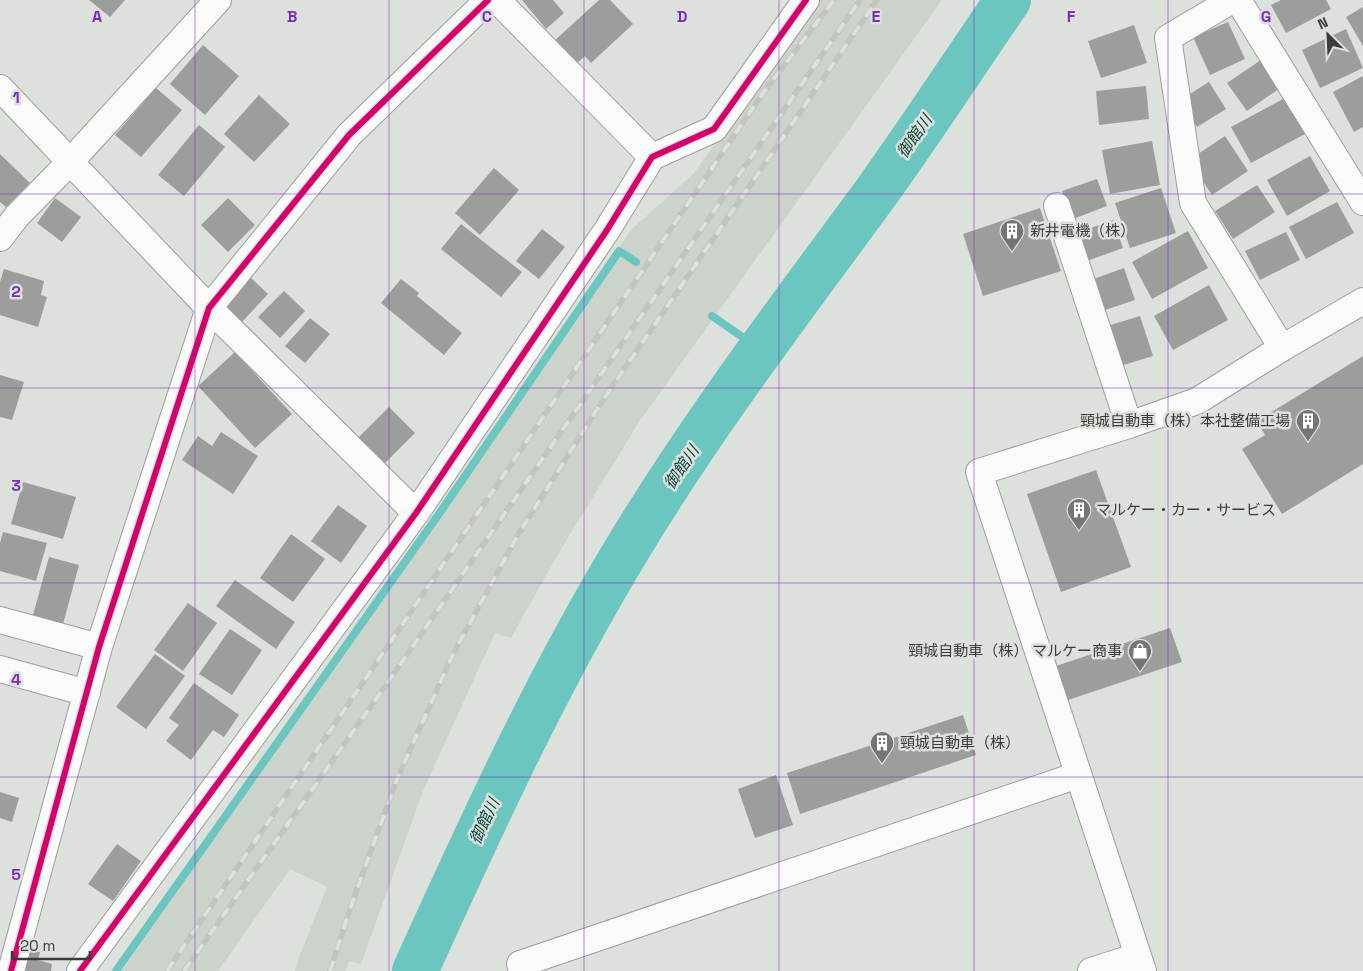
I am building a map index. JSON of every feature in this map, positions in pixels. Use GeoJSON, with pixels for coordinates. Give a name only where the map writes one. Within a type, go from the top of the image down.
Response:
{"type":"FeatureCollection","features":[{"type":"Feature","properties":{"kind":"street"},"geometry":{"type":"LineString","coordinates":[[0,238],[17,216],[70,162],[218,0]]}},
{"type":"Feature","properties":{"kind":"street"},"geometry":{"type":"LineString","coordinates":[[11,971],[100,646],[209,308],[349,135],[488,0]]}},
{"type":"Feature","properties":{"kind":"street"},"geometry":{"type":"LineString","coordinates":[[497,0],[652,157]]}},
{"type":"Feature","properties":{"kind":"street"},"geometry":{"type":"LineString","coordinates":[[80,971],[416,513],[608,230],[652,157],[714,129],[806,0]]}},
{"type":"Feature","properties":{"kind":"street"},"geometry":{"type":"LineString","coordinates":[[1232,0],[1168,38],[1193,203],[1282,348]]}},
{"type":"Feature","properties":{"kind":"street"},"geometry":{"type":"LineString","coordinates":[[1238,0],[1363,202]]}},
{"type":"Feature","properties":{"kind":"street"},"geometry":{"type":"LineString","coordinates":[[0,88],[209,308],[416,513]]}},
{"type":"Feature","properties":{"kind":"street"},"geometry":{"type":"LineString","coordinates":[[1057,206],[1129,425]]}},
{"type":"Feature","properties":{"kind":"street"},"geometry":{"type":"LineString","coordinates":[[1091,971],[1140,963],[979,472],[1129,425],[1197,401],[1282,348],[1363,301]]}},
{"type":"Feature","properties":{"kind":"street"},"geometry":{"type":"LineString","coordinates":[[0,620],[100,646]]}},
{"type":"Feature","properties":{"kind":"street"},"geometry":{"type":"LineString","coordinates":[[0,669],[87,693]]}},
{"type":"Feature","properties":{"kind":"street"},"geometry":{"type":"LineString","coordinates":[[522,971],[520,964],[1078,775]]}},
{"type":"Feature","properties":{"kind":"shaded area"},"geometry":{"type":"Polygon","coordinates":[[[818,0],[942,0],[639,422],[558,554],[511,638],[495,633],[423,791],[361,964],[349,961],[346,971],[295,971],[327,887],[290,869],[218,971],[122,971],[632,229],[694,173],[818,0]]]}},
{"type":"Feature","properties":{"kind":"building"},"geometry":{"type":"Polygon","coordinates":[[[89,0],[125,0],[110,17],[89,0]]]}},
{"type":"Feature","properties":{"kind":"building"},"geometry":{"type":"Polygon","coordinates":[[[522,0],[553,0],[564,13],[546,29],[522,0]]]}},
{"type":"Feature","properties":{"kind":"building"},"geometry":{"type":"Polygon","coordinates":[[[599,0],[610,0],[633,24],[591,63],[585,56],[575,65],[553,42],[599,0]]]}},
{"type":"Feature","properties":{"kind":"building"},"geometry":{"type":"Polygon","coordinates":[[[1281,0],[1326,0],[1331,9],[1286,33],[1271,5],[1281,0]]]}},
{"type":"Feature","properties":{"kind":"building"},"geometry":{"type":"Polygon","coordinates":[[[1363,7],[1363,46],[1346,17],[1363,7]]]}},
{"type":"Feature","properties":{"kind":"building"},"geometry":{"type":"Polygon","coordinates":[[[1228,22],[1245,59],[1210,75],[1193,37],[1228,22]]]}},
{"type":"Feature","properties":{"kind":"building"},"geometry":{"type":"Polygon","coordinates":[[[1134,25],[1147,63],[1101,78],[1088,41],[1134,25]]]}},
{"type":"Feature","properties":{"kind":"building"},"geometry":{"type":"Polygon","coordinates":[[[1346,29],[1363,68],[1320,88],[1302,50],[1346,29]]]}},
{"type":"Feature","properties":{"kind":"building"},"geometry":{"type":"Polygon","coordinates":[[[203,45],[239,76],[205,115],[170,84],[203,45]]]}},
{"type":"Feature","properties":{"kind":"building"},"geometry":{"type":"Polygon","coordinates":[[[1261,60],[1280,88],[1247,111],[1227,83],[1261,60]]]}},
{"type":"Feature","properties":{"kind":"building"},"geometry":{"type":"Polygon","coordinates":[[[1363,76],[1363,127],[1354,132],[1333,92],[1363,76]]]}},
{"type":"Feature","properties":{"kind":"building"},"geometry":{"type":"Polygon","coordinates":[[[1209,82],[1226,109],[1197,127],[1180,100],[1209,82]]]}},
{"type":"Feature","properties":{"kind":"building"},"geometry":{"type":"Polygon","coordinates":[[[1146,86],[1149,119],[1099,125],[1096,91],[1146,86]]]}},
{"type":"Feature","properties":{"kind":"building"},"geometry":{"type":"Polygon","coordinates":[[[156,88],[182,110],[141,157],[115,135],[156,88]]]}},
{"type":"Feature","properties":{"kind":"building"},"geometry":{"type":"Polygon","coordinates":[[[259,95],[290,124],[254,162],[224,134],[259,95]]]}},
{"type":"Feature","properties":{"kind":"building"},"geometry":{"type":"Polygon","coordinates":[[[1285,98],[1305,134],[1251,163],[1231,127],[1285,98]]]}},
{"type":"Feature","properties":{"kind":"building"},"geometry":{"type":"Polygon","coordinates":[[[199,125],[225,147],[184,196],[158,175],[199,125]]]}},
{"type":"Feature","properties":{"kind":"building"},"geometry":{"type":"Polygon","coordinates":[[[1225,136],[1248,171],[1212,195],[1189,160],[1225,136]]]}},
{"type":"Feature","properties":{"kind":"building"},"geometry":{"type":"Polygon","coordinates":[[[1152,141],[1160,185],[1110,194],[1102,150],[1152,141]]]}},
{"type":"Feature","properties":{"kind":"building"},"geometry":{"type":"Polygon","coordinates":[[[0,154],[30,183],[6,207],[0,202],[0,154]]]}},
{"type":"Feature","properties":{"kind":"building"},"geometry":{"type":"Polygon","coordinates":[[[1310,156],[1330,191],[1287,216],[1267,180],[1310,156]]]}},
{"type":"Feature","properties":{"kind":"building"},"geometry":{"type":"Polygon","coordinates":[[[494,168],[519,190],[480,235],[455,213],[494,168]]]}},
{"type":"Feature","properties":{"kind":"building"},"geometry":{"type":"Polygon","coordinates":[[[1097,179],[1107,206],[1073,219],[1062,191],[1097,179]]]}},
{"type":"Feature","properties":{"kind":"building"},"geometry":{"type":"Polygon","coordinates":[[[1257,185],[1275,212],[1233,239],[1215,211],[1257,185]]]}},
{"type":"Feature","properties":{"kind":"building"},"geometry":{"type":"Polygon","coordinates":[[[1161,188],[1176,233],[1130,248],[1115,203],[1161,188]]]}},
{"type":"Feature","properties":{"kind":"building"},"geometry":{"type":"Polygon","coordinates":[[[55,198],[81,217],[62,242],[37,223],[55,198]]]}},
{"type":"Feature","properties":{"kind":"building"},"geometry":{"type":"Polygon","coordinates":[[[228,198],[255,225],[228,252],[201,225],[228,198]]]}},
{"type":"Feature","properties":{"kind":"building"},"geometry":{"type":"Polygon","coordinates":[[[1337,202],[1354,233],[1306,259],[1289,227],[1337,202]]]}},
{"type":"Feature","properties":{"kind":"building","name":"新井電機（株）"},"geometry":{"type":"Polygon","coordinates":[[[1040,208],[1061,271],[983,296],[963,234],[1040,208]]]}},
{"type":"Feature","properties":{"kind":"building"},"geometry":{"type":"Polygon","coordinates":[[[1113,220],[1123,248],[1087,261],[1077,233],[1113,220]]]}},
{"type":"Feature","properties":{"kind":"building"},"geometry":{"type":"Polygon","coordinates":[[[461,224],[522,272],[501,297],[441,249],[461,224]]]}},
{"type":"Feature","properties":{"kind":"building"},"geometry":{"type":"Polygon","coordinates":[[[542,229],[565,247],[539,279],[516,261],[542,229]]]}},
{"type":"Feature","properties":{"kind":"building"},"geometry":{"type":"Polygon","coordinates":[[[1188,231],[1208,268],[1152,299],[1132,262],[1188,231]]]}},
{"type":"Feature","properties":{"kind":"building"},"geometry":{"type":"Polygon","coordinates":[[[1286,232],[1300,260],[1260,280],[1245,251],[1286,232]]]}},
{"type":"Feature","properties":{"kind":"building"},"geometry":{"type":"Polygon","coordinates":[[[1124,268],[1135,300],[1099,312],[1088,281],[1124,268]]]}},
{"type":"Feature","properties":{"kind":"building"},"geometry":{"type":"Polygon","coordinates":[[[4,269],[44,281],[41,295],[47,297],[38,327],[0,315],[0,282],[4,269]]]}},
{"type":"Feature","properties":{"kind":"building"},"geometry":{"type":"Polygon","coordinates":[[[249,276],[268,294],[242,322],[223,305],[249,276]]]}},
{"type":"Feature","properties":{"kind":"building"},"geometry":{"type":"Polygon","coordinates":[[[401,279],[419,293],[417,296],[462,333],[444,355],[381,303],[401,279]]]}},
{"type":"Feature","properties":{"kind":"building"},"geometry":{"type":"Polygon","coordinates":[[[1209,285],[1228,320],[1173,350],[1154,316],[1209,285]]]}},
{"type":"Feature","properties":{"kind":"building"},"geometry":{"type":"Polygon","coordinates":[[[284,291],[305,311],[280,338],[258,317],[284,291]]]}},
{"type":"Feature","properties":{"kind":"building"},"geometry":{"type":"Polygon","coordinates":[[[1140,316],[1153,356],[1117,367],[1104,327],[1140,316]]]}},
{"type":"Feature","properties":{"kind":"building"},"geometry":{"type":"Polygon","coordinates":[[[310,318],[330,334],[305,363],[285,346],[310,318]]]}},
{"type":"Feature","properties":{"kind":"building"},"geometry":{"type":"Polygon","coordinates":[[[235,352],[292,414],[255,448],[198,386],[235,352]]]}},
{"type":"Feature","properties":{"kind":"building","name":"頸城自動車（株）本社整備工場"},"geometry":{"type":"Polygon","coordinates":[[[1363,356],[1363,464],[1282,514],[1242,449],[1265,435],[1257,421],[1363,356]]]}},
{"type":"Feature","properties":{"kind":"building"},"geometry":{"type":"Polygon","coordinates":[[[0,375],[24,382],[12,420],[0,417],[0,375]]]}},
{"type":"Feature","properties":{"kind":"building"},"geometry":{"type":"Polygon","coordinates":[[[389,407],[415,433],[382,466],[356,440],[389,407]]]}},
{"type":"Feature","properties":{"kind":"building"},"geometry":{"type":"Polygon","coordinates":[[[221,432],[258,456],[233,494],[182,460],[198,436],[212,446],[221,432]]]}},
{"type":"Feature","properties":{"kind":"building","name":"マルケー・カー・サービス"},"geometry":{"type":"Polygon","coordinates":[[[1096,470],[1131,567],[1061,592],[1027,494],[1096,470]]]}},
{"type":"Feature","properties":{"kind":"building"},"geometry":{"type":"Polygon","coordinates":[[[23,482],[76,497],[63,539],[11,524],[23,482]]]}},
{"type":"Feature","properties":{"kind":"building"},"geometry":{"type":"Polygon","coordinates":[[[338,505],[367,526],[341,563],[311,541],[338,505]]]}},
{"type":"Feature","properties":{"kind":"building"},"geometry":{"type":"Polygon","coordinates":[[[3,532],[47,543],[36,581],[0,571],[0,543],[3,532]]]}},
{"type":"Feature","properties":{"kind":"building"},"geometry":{"type":"Polygon","coordinates":[[[291,534],[325,559],[293,602],[260,578],[291,534]]]}},
{"type":"Feature","properties":{"kind":"building"},"geometry":{"type":"Polygon","coordinates":[[[49,557],[79,565],[63,624],[33,615],[49,557]]]}},
{"type":"Feature","properties":{"kind":"building"},"geometry":{"type":"Polygon","coordinates":[[[235,580],[295,622],[276,649],[216,606],[235,580]]]}},
{"type":"Feature","properties":{"kind":"building"},"geometry":{"type":"Polygon","coordinates":[[[188,603],[217,623],[183,671],[154,650],[188,603]]]}},
{"type":"Feature","properties":{"kind":"building"},"geometry":{"type":"Polygon","coordinates":[[[1170,628],[1182,662],[1068,700],[1056,666],[1170,628]]]}},
{"type":"Feature","properties":{"kind":"building"},"geometry":{"type":"Polygon","coordinates":[[[230,629],[262,650],[232,695],[199,674],[230,629]]]}},
{"type":"Feature","properties":{"kind":"building"},"geometry":{"type":"Polygon","coordinates":[[[155,654],[185,676],[146,729],[116,707],[155,654]]]}},
{"type":"Feature","properties":{"kind":"building"},"geometry":{"type":"Polygon","coordinates":[[[194,683],[239,715],[224,737],[213,730],[191,760],[166,741],[179,725],[169,718],[194,683]]]}},
{"type":"Feature","properties":{"kind":"building","name":"頸城自動車（株）"},"geometry":{"type":"Polygon","coordinates":[[[963,715],[976,755],[800,814],[787,773],[963,715]]]}},
{"type":"Feature","properties":{"kind":"building"},"geometry":{"type":"Polygon","coordinates":[[[776,775],[793,825],[755,838],[738,789],[776,775]]]}},
{"type":"Feature","properties":{"kind":"building"},"geometry":{"type":"Polygon","coordinates":[[[0,792],[19,798],[12,822],[0,818],[0,792]]]}},
{"type":"Feature","properties":{"kind":"building"},"geometry":{"type":"Polygon","coordinates":[[[117,844],[141,861],[113,901],[88,884],[117,844]]]}},
{"type":"Feature","properties":{"kind":"building"},"geometry":{"type":"Polygon","coordinates":[[[24,948],[40,952],[38,960],[52,964],[51,971],[18,971],[24,948]]]}},
{"type":"Feature","properties":{"kind":"waterway","name":"御館川"},"geometry":{"type":"LineString","coordinates":[[415,971],[514,758],[568,653],[626,551],[715,414],[892,170],[1008,0]]}},
{"type":"Feature","properties":{"kind":"waterway"},"geometry":{"type":"LineString","coordinates":[[116,971],[441,511],[619,251],[636,262]]}},
{"type":"Feature","properties":{"kind":"waterway"},"geometry":{"type":"LineString","coordinates":[[712,316],[760,349]]}},
{"type":"Feature","properties":{"kind":"railway"},"geometry":{"type":"LineString","coordinates":[[167,971],[763,93],[834,0]]}},
{"type":"Feature","properties":{"kind":"railway"},"geometry":{"type":"LineString","coordinates":[[184,971],[386,685],[860,0]]}},
{"type":"Feature","properties":{"kind":"railway"},"geometry":{"type":"LineString","coordinates":[[330,971],[350,909],[397,779],[453,654],[519,533],[603,400],[877,0]]}},
{"type":"Feature","properties":{"kind":"cycle path"},"geometry":{"type":"LineString","coordinates":[[11,971],[99,647],[209,308],[349,135],[488,0]]}},
{"type":"Feature","properties":{"kind":"cycle path"},"geometry":{"type":"LineString","coordinates":[[80,971],[416,513],[607,230],[652,157],[714,129],[806,0]]}},
{"type":"Feature","properties":{"kind":"place","name":"新井電機（株）"},"geometry":{"type":"Point","coordinates":[1012,252]}},
{"type":"Feature","properties":{"kind":"place","name":"頸城自動車（株）本社整備工場"},"geometry":{"type":"Point","coordinates":[1308,442]}},
{"type":"Feature","properties":{"kind":"place","name":"マルケー・カー・サービス"},"geometry":{"type":"Point","coordinates":[1079,531]}},
{"type":"Feature","properties":{"kind":"place","name":"頸城自動車（株） マルケー商事"},"geometry":{"type":"Point","coordinates":[1140,672]}},
{"type":"Feature","properties":{"kind":"place","name":"頸城自動車（株）"},"geometry":{"type":"Point","coordinates":[882,764]}}]}
